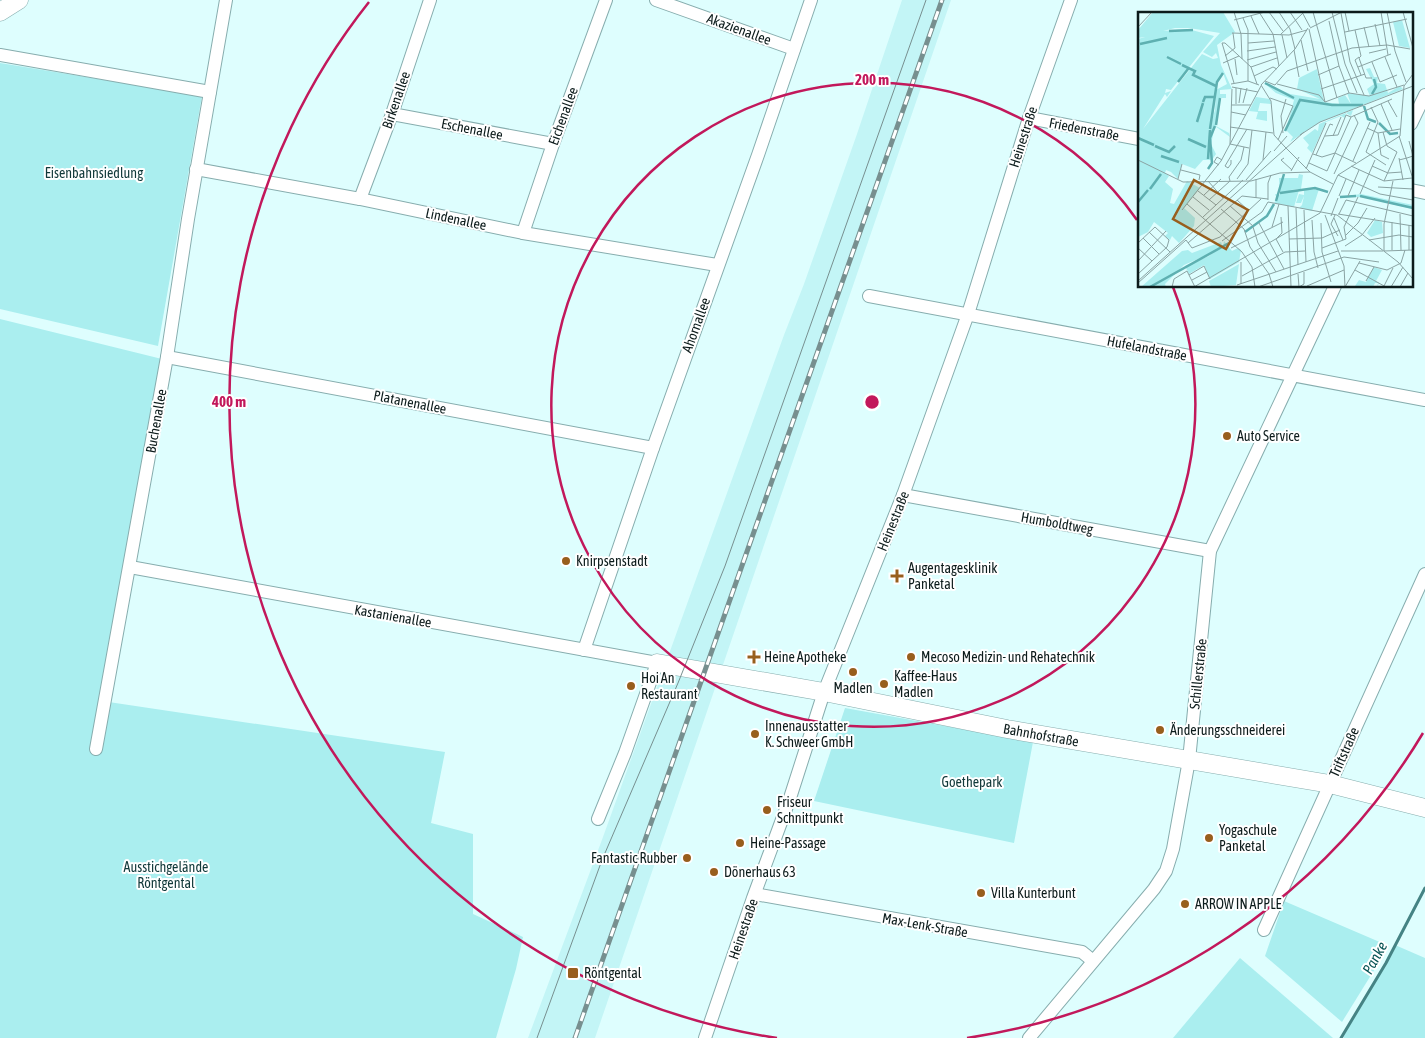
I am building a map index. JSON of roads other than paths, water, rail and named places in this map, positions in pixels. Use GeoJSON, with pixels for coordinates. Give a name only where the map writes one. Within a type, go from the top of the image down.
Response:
{"type":"FeatureCollection","features":[{"type":"Feature","properties":{"kind":"street"},"geometry":{"type":"LineString","coordinates":[[0,12],[19,0]]}},
{"type":"Feature","properties":{"kind":"street","name":"Buchenallee"},"geometry":{"type":"LineString","coordinates":[[96,749],[167,357],[196,169],[226,0]]}},
{"type":"Feature","properties":{"kind":"street","name":"Birkenallee"},"geometry":{"type":"LineString","coordinates":[[360,199],[392,114],[430,0]]}},
{"type":"Feature","properties":{"kind":"street","name":"Eichenallee"},"geometry":{"type":"LineString","coordinates":[[523,233],[553,144],[606,0]]}},
{"type":"Feature","properties":{"kind":"street","name":"Akazienallee"},"geometry":{"type":"LineString","coordinates":[[656,0],[794,49]]}},
{"type":"Feature","properties":{"kind":"street","name":"Ahornallee"},"geometry":{"type":"LineString","coordinates":[[584,650],[811,0]]}},
{"type":"Feature","properties":{"kind":"street","name":"Heinestraße"},"geometry":{"type":"LineString","coordinates":[[705,1038],[790,798],[824,692],[903,495],[968,314],[1029,118],[1071,0]]}},
{"type":"Feature","properties":{"kind":"street"},"geometry":{"type":"LineString","coordinates":[[0,55],[210,92]]}},
{"type":"Feature","properties":{"kind":"street"},"geometry":{"type":"LineString","coordinates":[[1412,122],[1425,95]]}},
{"type":"Feature","properties":{"kind":"street","name":"Eschenallee"},"geometry":{"type":"LineString","coordinates":[[392,114],[553,144]]}},
{"type":"Feature","properties":{"kind":"street","name":"Friedenstraße"},"geometry":{"type":"LineString","coordinates":[[1029,118],[1138,139]]}},
{"type":"Feature","properties":{"kind":"street","name":"Lindenallee"},"geometry":{"type":"LineString","coordinates":[[196,169],[360,199],[523,233],[718,265]]}},
{"type":"Feature","properties":{"kind":"street"},"geometry":{"type":"LineString","coordinates":[[1412,190],[1425,193]]}},
{"type":"Feature","properties":{"kind":"street","name":"Schillerstraße"},"geometry":{"type":"LineString","coordinates":[[1029,1038],[1154,889],[1166,871],[1173,849],[1189,760],[1210,550],[1334,288]]}},
{"type":"Feature","properties":{"kind":"street","name":"Hufelandstraße"},"geometry":{"type":"LineString","coordinates":[[869,296],[1425,400]]}},
{"type":"Feature","properties":{"kind":"street","name":"Platanenallee"},"geometry":{"type":"LineString","coordinates":[[167,357],[653,448]]}},
{"type":"Feature","properties":{"kind":"street","name":"Humboldtweg"},"geometry":{"type":"LineString","coordinates":[[903,495],[1210,550]]}},
{"type":"Feature","properties":{"kind":"street","name":"Kastanienallee"},"geometry":{"type":"LineString","coordinates":[[130,568],[657,663]]}},
{"type":"Feature","properties":{"kind":"street","name":"Triftstraße"},"geometry":{"type":"LineString","coordinates":[[1264,930],[1425,574]]}},
{"type":"Feature","properties":{"kind":"street"},"geometry":{"type":"LineString","coordinates":[[598,819],[625,753],[657,663]]}},
{"type":"Feature","properties":{"kind":"street","name":"Bahnhofstraße"},"geometry":{"type":"LineString","coordinates":[[657,663],[824,692],[988,725],[1330,784],[1425,808]]}},
{"type":"Feature","properties":{"kind":"street","name":"Max-Lenk-Straße"},"geometry":{"type":"LineString","coordinates":[[755,894],[1082,952],[1093,961]]}},
{"type":"Feature","properties":{"kind":"waterway","name":"Panke"},"geometry":{"type":"LineString","coordinates":[[1341,1038],[1386,963],[1425,888]]}},
{"type":"Feature","properties":{"kind":"tram line"},"geometry":{"type":"LineString","coordinates":[[537,1038],[602,860],[678,683],[725,566],[926,0]]}},
{"type":"Feature","properties":{"kind":"railway"},"geometry":{"type":"LineString","coordinates":[[575,1038],[942,0]]}},
{"type":"Feature","properties":{"kind":"place","name":"Auto Service"},"geometry":{"type":"Point","coordinates":[1227,436]}},
{"type":"Feature","properties":{"kind":"place","name":"Knirpsenstadt"},"geometry":{"type":"Point","coordinates":[566,561]}},
{"type":"Feature","properties":{"kind":"place","name":"Augentagesklinik Panketal"},"geometry":{"type":"Point","coordinates":[897,576]}},
{"type":"Feature","properties":{"kind":"place","name":"Heine Apotheke"},"geometry":{"type":"Point","coordinates":[754,657]}},
{"type":"Feature","properties":{"kind":"place","name":"Mecoso Medizin- und Rehatechnik"},"geometry":{"type":"Point","coordinates":[911,657]}},
{"type":"Feature","properties":{"kind":"place","name":"Madlen"},"geometry":{"type":"Point","coordinates":[853,672]}},
{"type":"Feature","properties":{"kind":"place","name":"Kaffee-Haus Madlen"},"geometry":{"type":"Point","coordinates":[884,684]}},
{"type":"Feature","properties":{"kind":"place","name":"Hoi An Restaurant"},"geometry":{"type":"Point","coordinates":[631,686]}},
{"type":"Feature","properties":{"kind":"place","name":"Änderungsschneiderei"},"geometry":{"type":"Point","coordinates":[1160,730]}},
{"type":"Feature","properties":{"kind":"place","name":"Innenausstatter K. Schweer GmbH"},"geometry":{"type":"Point","coordinates":[755,734]}},
{"type":"Feature","properties":{"kind":"place","name":"Friseur Schnittpunkt"},"geometry":{"type":"Point","coordinates":[767,810]}},
{"type":"Feature","properties":{"kind":"place","name":"Yogaschule Panketal"},"geometry":{"type":"Point","coordinates":[1209,838]}},
{"type":"Feature","properties":{"kind":"place","name":"Heine-Passage"},"geometry":{"type":"Point","coordinates":[740,843]}},
{"type":"Feature","properties":{"kind":"place","name":"Fantastic Rubber"},"geometry":{"type":"Point","coordinates":[687,858]}},
{"type":"Feature","properties":{"kind":"place","name":"Dönerhaus 63"},"geometry":{"type":"Point","coordinates":[714,872]}},
{"type":"Feature","properties":{"kind":"place","name":"Villa Kunterbunt"},"geometry":{"type":"Point","coordinates":[981,893]}},
{"type":"Feature","properties":{"kind":"place","name":"ARROW IN APPLE"},"geometry":{"type":"Point","coordinates":[1185,904]}},
{"type":"Feature","properties":{"kind":"place","name":"Röntgental"},"geometry":{"type":"Point","coordinates":[573,973]}},
{"type":"Feature","properties":{"kind":"park label","name":"Eisenbahnsiedlung"},"geometry":{"type":"Point","coordinates":[94,173]}},
{"type":"Feature","properties":{"kind":"park label","name":"Goethepark"},"geometry":{"type":"Point","coordinates":[972,782]}},
{"type":"Feature","properties":{"kind":"park label","name":"Ausstichgelände Röntgental"},"geometry":{"type":"Point","coordinates":[166,876]}}]}
